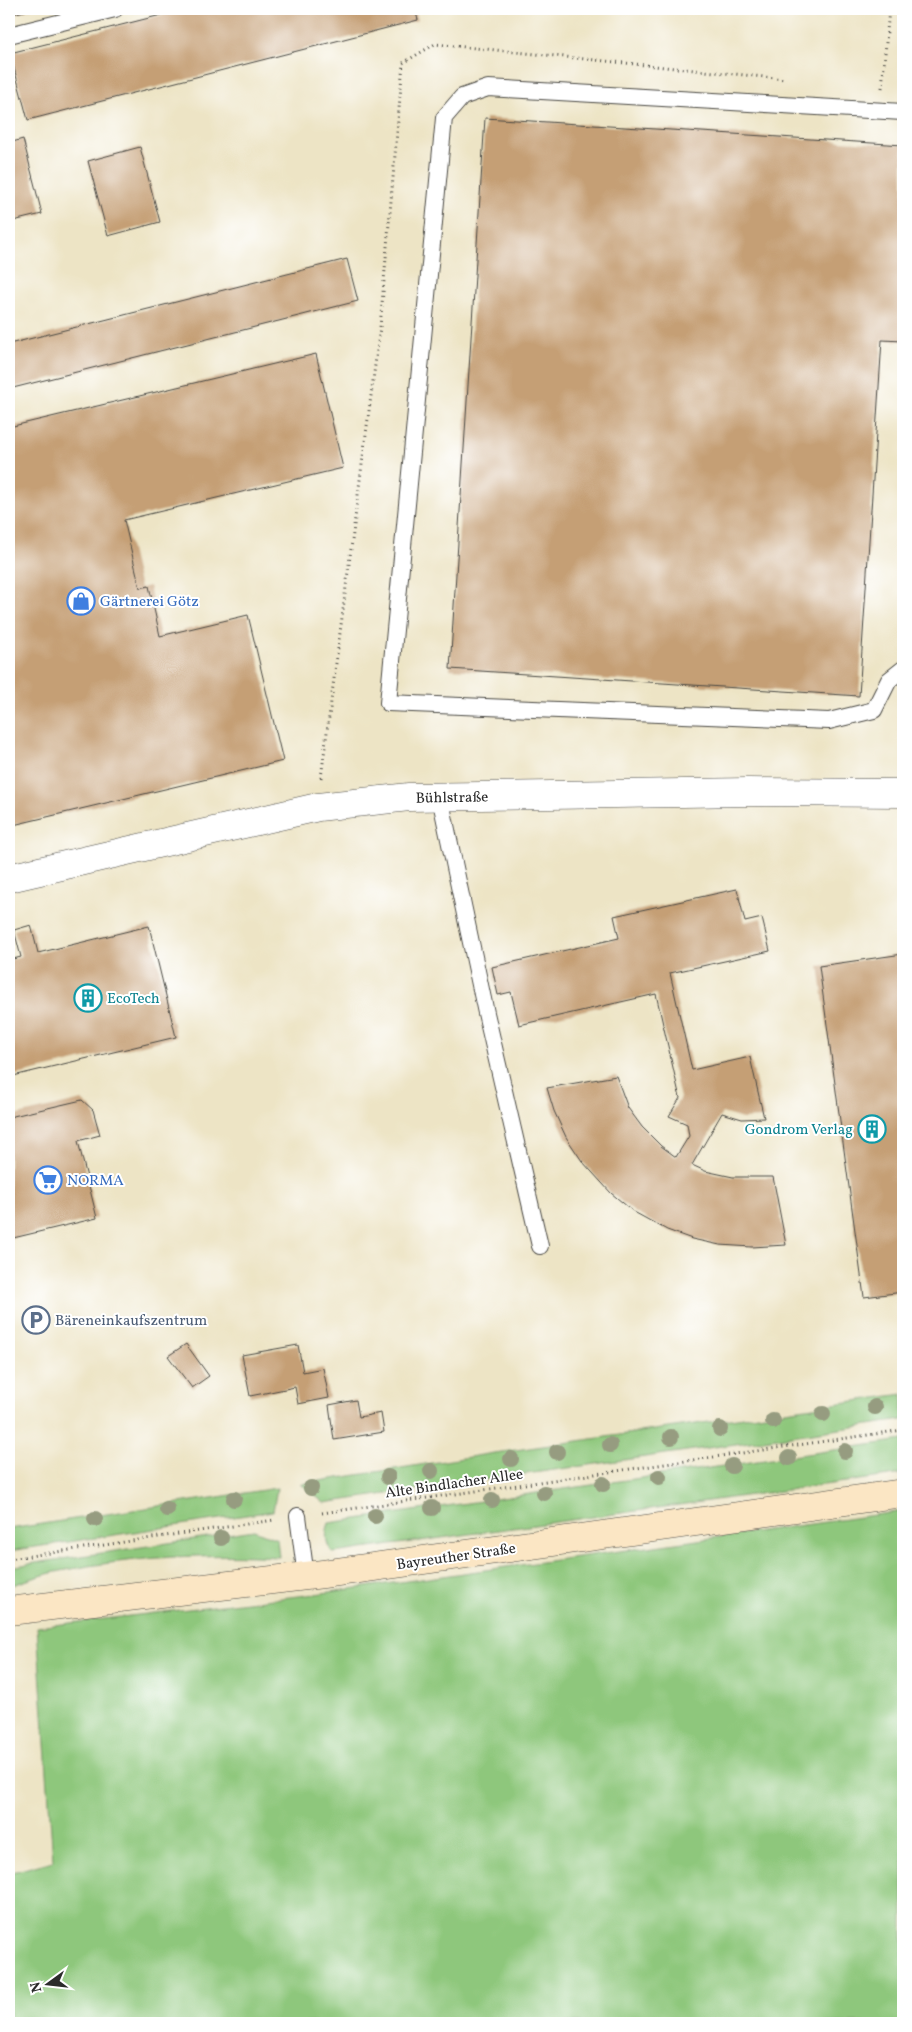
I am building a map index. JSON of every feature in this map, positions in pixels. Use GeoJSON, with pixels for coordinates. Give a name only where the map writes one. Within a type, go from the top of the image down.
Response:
{"type":"FeatureCollection","features":[{"type":"Feature","properties":{"kind":"main road","name":"Bayreuther Straße"},"geometry":{"type":"LineString","coordinates":[[9,1611],[306,1577],[903,1493]]}},
{"type":"Feature","properties":{"kind":"street","name":"Bühlstraße"},"geometry":{"type":"LineString","coordinates":[[9,878],[318,807],[409,797],[748,792],[903,792]]}},
{"type":"Feature","properties":{"kind":"lane"},"geometry":{"type":"LineString","coordinates":[[9,35],[115,9]]}},
{"type":"Feature","properties":{"kind":"lane"},"geometry":{"type":"LineString","coordinates":[[903,112],[488,88],[462,97],[444,118],[388,703],[829,722],[874,710],[889,680],[903,669]]}},
{"type":"Feature","properties":{"kind":"lane"},"geometry":{"type":"LineString","coordinates":[[440,797],[486,1013],[540,1246]]}},
{"type":"Feature","properties":{"kind":"lane"},"geometry":{"type":"LineString","coordinates":[[298,1516],[306,1577]]}},
{"type":"Feature","properties":{"kind":"path"},"geometry":{"type":"LineString","coordinates":[[872,88],[882,89],[889,9]]}},
{"type":"Feature","properties":{"kind":"path"},"geometry":{"type":"LineString","coordinates":[[318,807],[380,328],[403,63],[435,44],[793,80]]}},
{"type":"Feature","properties":{"kind":"path","name":"Alte Bindlacher Allee"},"geometry":{"type":"LineString","coordinates":[[9,1559],[903,1430]]}},
{"type":"Feature","properties":{"kind":"green space"},"geometry":{"type":"Polygon","coordinates":[[[903,1394],[903,1420],[324,1503],[301,1484],[488,1454],[903,1394]]]}},
{"type":"Feature","properties":{"kind":"green space"},"geometry":{"type":"Polygon","coordinates":[[[903,1440],[903,1474],[333,1553],[326,1539],[329,1523],[903,1440]]]}},
{"type":"Feature","properties":{"kind":"green space"},"geometry":{"type":"Polygon","coordinates":[[[277,1488],[273,1511],[9,1551],[9,1529],[277,1488]]]}},
{"type":"Feature","properties":{"kind":"green space"},"geometry":{"type":"Polygon","coordinates":[[[903,1511],[903,2023],[9,2023],[9,1873],[53,1861],[37,1627],[315,1594],[903,1511]]]}},
{"type":"Feature","properties":{"kind":"green space"},"geometry":{"type":"Polygon","coordinates":[[[254,1530],[277,1539],[279,1557],[197,1556],[142,1559],[54,1572],[9,1586],[9,1567],[254,1530]]]}},
{"type":"Feature","properties":{"kind":"building"},"geometry":{"type":"Polygon","coordinates":[[[9,9],[32,9],[9,15],[9,9]]]}},
{"type":"Feature","properties":{"kind":"building"},"geometry":{"type":"Polygon","coordinates":[[[185,9],[415,9],[418,20],[28,120],[10,53],[185,9]]]}},
{"type":"Feature","properties":{"kind":"building"},"geometry":{"type":"Polygon","coordinates":[[[485,118],[903,145],[903,341],[882,340],[859,696],[450,669],[485,118]]]}},
{"type":"Feature","properties":{"kind":"building"},"geometry":{"type":"Polygon","coordinates":[[[23,139],[42,214],[9,222],[9,143],[23,139]]]}},
{"type":"Feature","properties":{"kind":"building"},"geometry":{"type":"Polygon","coordinates":[[[140,147],[160,222],[108,236],[88,161],[140,147]]]}},
{"type":"Feature","properties":{"kind":"building"},"geometry":{"type":"Polygon","coordinates":[[[347,259],[358,301],[9,389],[9,344],[347,259]]]}},
{"type":"Feature","properties":{"kind":"building","name":"Gärtnerei Götz"},"geometry":{"type":"Polygon","coordinates":[[[316,354],[343,468],[124,520],[140,588],[149,586],[160,636],[248,615],[283,761],[9,826],[9,427],[316,354]]]}},
{"type":"Feature","properties":{"kind":"building"},"geometry":{"type":"Polygon","coordinates":[[[737,889],[745,922],[762,918],[770,951],[670,973],[692,1070],[750,1057],[764,1118],[742,1119],[722,1113],[692,1165],[705,1171],[733,1177],[773,1177],[786,1245],[752,1247],[720,1245],[692,1239],[667,1230],[634,1212],[611,1193],[582,1161],[566,1137],[554,1111],[547,1088],[616,1076],[628,1108],[642,1127],[661,1146],[676,1157],[689,1136],[687,1124],[669,1116],[680,1098],[656,994],[519,1025],[511,992],[498,995],[492,967],[619,938],[614,916],[737,889]]]}},
{"type":"Feature","properties":{"kind":"building","name":"EcoTech"},"geometry":{"type":"Polygon","coordinates":[[[31,925],[38,953],[149,926],[176,1037],[9,1077],[9,960],[21,957],[14,930],[31,925]]]}},
{"type":"Feature","properties":{"kind":"building","name":"Gondrom Verlag"},"geometry":{"type":"Polygon","coordinates":[[[903,954],[903,1292],[864,1297],[819,966],[903,954]]]}},
{"type":"Feature","properties":{"kind":"building","name":"NORMA"},"geometry":{"type":"Polygon","coordinates":[[[82,1100],[93,1110],[100,1135],[78,1141],[97,1218],[9,1239],[9,1117],[82,1100]]]}},
{"type":"Feature","properties":{"kind":"building"},"geometry":{"type":"Polygon","coordinates":[[[186,1344],[209,1376],[192,1388],[168,1356],[186,1344]]]}},
{"type":"Feature","properties":{"kind":"building"},"geometry":{"type":"Polygon","coordinates":[[[298,1345],[303,1372],[323,1368],[329,1398],[298,1404],[295,1387],[250,1396],[242,1355],[298,1345]]]}},
{"type":"Feature","properties":{"kind":"building"},"geometry":{"type":"Polygon","coordinates":[[[356,1400],[359,1417],[381,1413],[384,1432],[334,1440],[329,1405],[356,1400]]]}},
{"type":"Feature","properties":{"kind":"place","name":"Gärtnerei Götz"},"geometry":{"type":"Point","coordinates":[81,601]}},
{"type":"Feature","properties":{"kind":"place","name":"EcoTech"},"geometry":{"type":"Point","coordinates":[88,998]}},
{"type":"Feature","properties":{"kind":"place","name":"Gondrom Verlag"},"geometry":{"type":"Point","coordinates":[872,1129]}},
{"type":"Feature","properties":{"kind":"place","name":"NORMA"},"geometry":{"type":"Point","coordinates":[48,1180]}},
{"type":"Feature","properties":{"kind":"place","name":"Bäreneinkaufszentrum"},"geometry":{"type":"Point","coordinates":[36,1320]}}]}
